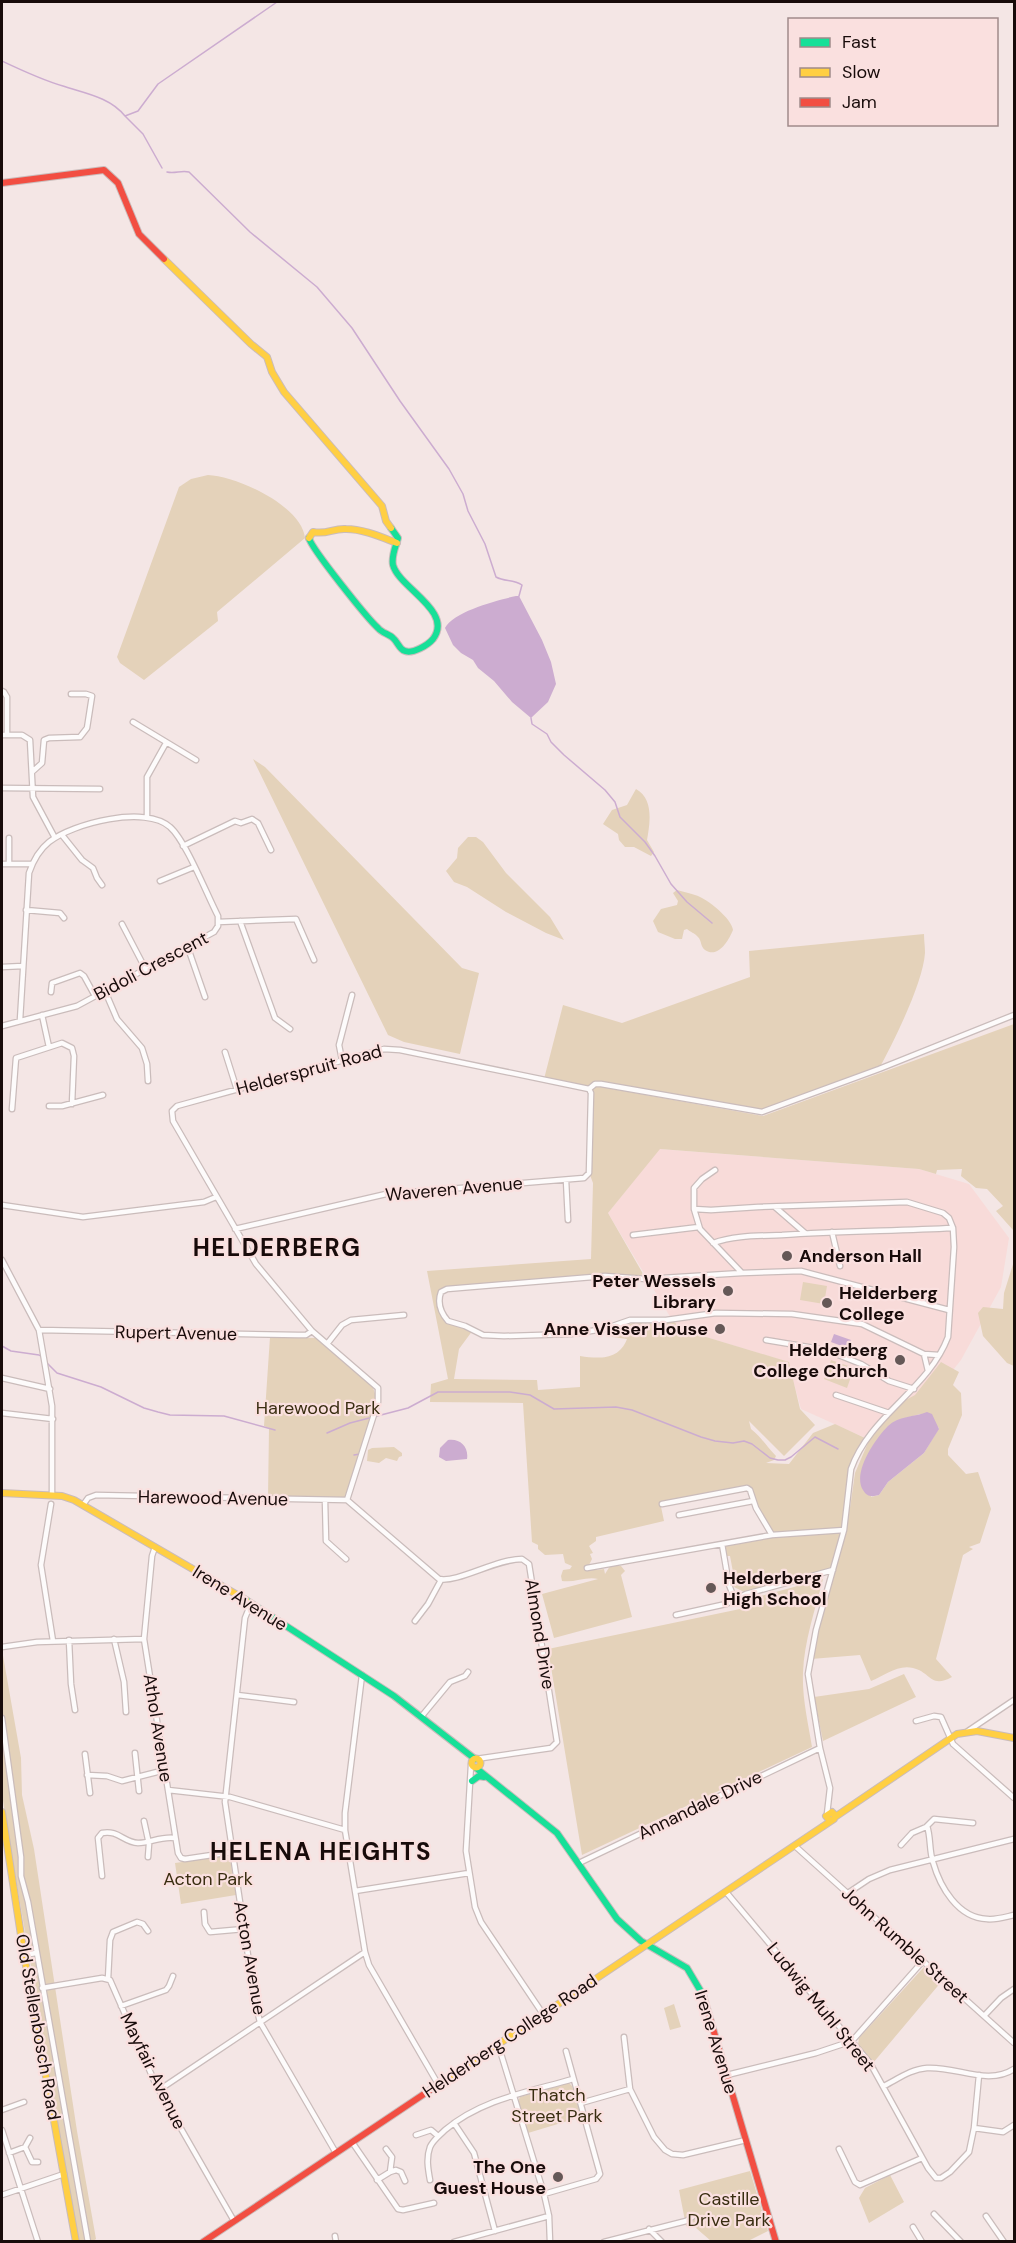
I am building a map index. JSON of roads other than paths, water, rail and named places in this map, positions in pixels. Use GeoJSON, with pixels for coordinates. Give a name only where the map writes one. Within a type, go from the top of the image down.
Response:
{"type":"FeatureCollection","features":[{"type":"Feature","properties":{"kind":"street"},"geometry":{"type":"LineString","coordinates":[[2,183],[104,170],[119,182],[130,217],[139,234],[267,357],[272,372],[284,392],[382,506],[388,525],[397,536],[397,543],[393,562],[394,569],[432,610],[438,631],[427,644],[408,652],[400,648],[394,638],[379,630],[322,559],[310,543],[309,537],[313,532],[326,535],[343,529],[397,543]]}},
{"type":"Feature","properties":{"kind":"street"},"geometry":{"type":"LineString","coordinates":[[2,691],[7,697],[4,735],[29,738],[31,742],[31,788],[36,807],[55,838]]}},
{"type":"Feature","properties":{"kind":"street"},"geometry":{"type":"LineString","coordinates":[[32,772],[42,764],[44,740],[80,737],[86,732],[92,696],[71,694]]}},
{"type":"Feature","properties":{"kind":"street"},"geometry":{"type":"LineString","coordinates":[[133,722],[196,760]]}},
{"type":"Feature","properties":{"kind":"street"},"geometry":{"type":"LineString","coordinates":[[20,1020],[28,883],[32,864],[44,847],[62,835],[94,823],[147,817],[147,777],[166,742]]}},
{"type":"Feature","properties":{"kind":"street"},"geometry":{"type":"LineString","coordinates":[[2,788],[100,789]]}},
{"type":"Feature","properties":{"kind":"street","name":"Bidoli Crescent"},"geometry":{"type":"LineString","coordinates":[[2,1026],[71,1008],[188,948],[214,932],[218,916],[183,846],[171,828],[160,820],[147,817]]}},
{"type":"Feature","properties":{"kind":"street"},"geometry":{"type":"LineString","coordinates":[[183,846],[235,821],[241,823],[252,819],[256,821],[271,850]]}},
{"type":"Feature","properties":{"kind":"street"},"geometry":{"type":"LineString","coordinates":[[62,835],[82,860],[93,868],[102,885]]}},
{"type":"Feature","properties":{"kind":"street"},"geometry":{"type":"LineString","coordinates":[[9,838],[9,864]]}},
{"type":"Feature","properties":{"kind":"street"},"geometry":{"type":"LineString","coordinates":[[2,864],[32,864]]}},
{"type":"Feature","properties":{"kind":"street"},"geometry":{"type":"LineString","coordinates":[[160,881],[194,867]]}},
{"type":"Feature","properties":{"kind":"street"},"geometry":{"type":"LineString","coordinates":[[26,910],[60,913],[64,918]]}},
{"type":"Feature","properties":{"kind":"street"},"geometry":{"type":"LineString","coordinates":[[218,922],[296,919],[314,960]]}},
{"type":"Feature","properties":{"kind":"street"},"geometry":{"type":"LineString","coordinates":[[240,921],[275,1018],[290,1029]]}},
{"type":"Feature","properties":{"kind":"street"},"geometry":{"type":"LineString","coordinates":[[122,924],[146,970]]}},
{"type":"Feature","properties":{"kind":"street"},"geometry":{"type":"LineString","coordinates":[[188,948],[205,997]]}},
{"type":"Feature","properties":{"kind":"street"},"geometry":{"type":"LineString","coordinates":[[2,967],[22,966]]}},
{"type":"Feature","properties":{"kind":"street"},"geometry":{"type":"LineString","coordinates":[[51,992],[52,983],[80,973],[95,996]]}},
{"type":"Feature","properties":{"kind":"street"},"geometry":{"type":"LineString","coordinates":[[105,991],[117,1019],[142,1048],[147,1064],[148,1081]]}},
{"type":"Feature","properties":{"kind":"street"},"geometry":{"type":"LineString","coordinates":[[342,1060],[339,1045],[352,995]]}},
{"type":"Feature","properties":{"kind":"street"},"geometry":{"type":"LineString","coordinates":[[42,1015],[49,1047]]}},
{"type":"Feature","properties":{"kind":"street","name":"Helderspruit Road"},"geometry":{"type":"LineString","coordinates":[[216,1197],[173,1120],[172,1112],[177,1106],[390,1049],[589,1089],[595,1084],[601,1084],[762,1112],[879,1069],[1014,1015]]}},
{"type":"Feature","properties":{"kind":"street"},"geometry":{"type":"LineString","coordinates":[[12,1109],[16,1058],[65,1043],[74,1053],[72,1104]]}},
{"type":"Feature","properties":{"kind":"street"},"geometry":{"type":"LineString","coordinates":[[225,1052],[237,1089]]}},
{"type":"Feature","properties":{"kind":"street","name":"Waveren Avenue"},"geometry":{"type":"LineString","coordinates":[[235,1229],[386,1194],[584,1178],[589,1173],[591,1093],[589,1089]]}},
{"type":"Feature","properties":{"kind":"street"},"geometry":{"type":"LineString","coordinates":[[49,1106],[72,1104],[103,1095]]}},
{"type":"Feature","properties":{"kind":"street"},"geometry":{"type":"LineString","coordinates":[[715,1170],[695,1186],[694,1209],[699,1227],[742,1273]]}},
{"type":"Feature","properties":{"kind":"street"},"geometry":{"type":"LineString","coordinates":[[566,1180],[568,1220]]}},
{"type":"Feature","properties":{"kind":"street"},"geometry":{"type":"LineString","coordinates":[[2,1205],[83,1216],[204,1202],[216,1197],[256,1264],[312,1331],[375,1384],[379,1392],[348,1500],[441,1580],[428,1604],[415,1621]]}},
{"type":"Feature","properties":{"kind":"street"},"geometry":{"type":"LineString","coordinates":[[694,1209],[907,1202],[941,1212],[951,1220],[953,1228],[949,1331],[939,1355],[928,1371],[866,1439],[855,1460],[851,1469],[843,1530],[816,1630],[808,1674],[820,1748],[830,1788],[830,1816]]}},
{"type":"Feature","properties":{"kind":"street"},"geometry":{"type":"LineString","coordinates":[[775,1207],[805,1233]]}},
{"type":"Feature","properties":{"kind":"street"},"geometry":{"type":"LineString","coordinates":[[633,1235],[699,1227]]}},
{"type":"Feature","properties":{"kind":"street"},"geometry":{"type":"LineString","coordinates":[[713,1243],[726,1238],[805,1233],[953,1228]]}},
{"type":"Feature","properties":{"kind":"street"},"geometry":{"type":"LineString","coordinates":[[832,1232],[840,1266]]}},
{"type":"Feature","properties":{"kind":"street"},"geometry":{"type":"LineString","coordinates":[[2,1260],[4,1268],[39,1330],[53,1419],[52,1495]]}},
{"type":"Feature","properties":{"kind":"street"},"geometry":{"type":"LineString","coordinates":[[939,1355],[924,1354],[861,1324],[823,1317],[775,1313],[728,1313],[666,1320],[630,1320],[604,1329],[571,1334],[483,1335],[465,1326],[448,1322],[439,1303],[442,1291],[454,1288],[605,1276],[646,1279],[801,1271],[949,1310]]}},
{"type":"Feature","properties":{"kind":"street"},"geometry":{"type":"LineString","coordinates":[[327,1344],[342,1326],[351,1320],[404,1315]]}},
{"type":"Feature","properties":{"kind":"street","name":"Rupert Avenue"},"geometry":{"type":"LineString","coordinates":[[39,1330],[298,1335],[306,1335],[312,1331]]}},
{"type":"Feature","properties":{"kind":"street"},"geometry":{"type":"LineString","coordinates":[[766,1340],[826,1350],[861,1364],[889,1381],[914,1389]]}},
{"type":"Feature","properties":{"kind":"street"},"geometry":{"type":"LineString","coordinates":[[924,1354],[928,1371]]}},
{"type":"Feature","properties":{"kind":"street"},"geometry":{"type":"LineString","coordinates":[[2,1378],[50,1389]]}},
{"type":"Feature","properties":{"kind":"street"},"geometry":{"type":"LineString","coordinates":[[836,1395],[889,1413]]}},
{"type":"Feature","properties":{"kind":"street"},"geometry":{"type":"LineString","coordinates":[[2,1413],[53,1419]]}},
{"type":"Feature","properties":{"kind":"street"},"geometry":{"type":"LineString","coordinates":[[662,1504],[745,1488],[750,1490],[756,1509],[772,1535]]}},
{"type":"Feature","properties":{"kind":"street","name":"Irene Avenue"},"geometry":{"type":"LineString","coordinates":[[2,1493],[67,1497],[251,1603],[362,1675],[421,1717],[557,1833],[617,1919],[648,1944],[682,1964],[694,1977],[707,2003],[776,2241]]}},
{"type":"Feature","properties":{"kind":"street","name":"Harewood Avenue"},"geometry":{"type":"LineString","coordinates":[[83,1505],[92,1496],[102,1495],[348,1500]]}},
{"type":"Feature","properties":{"kind":"street"},"geometry":{"type":"LineString","coordinates":[[325,1500],[326,1541],[346,1559]]}},
{"type":"Feature","properties":{"kind":"street"},"geometry":{"type":"LineString","coordinates":[[679,1515],[753,1501]]}},
{"type":"Feature","properties":{"kind":"street"},"geometry":{"type":"LineString","coordinates":[[51,1504],[41,1565],[53,1641]]}},
{"type":"Feature","properties":{"kind":"street"},"geometry":{"type":"LineString","coordinates":[[587,1568],[772,1535],[843,1530]]}},
{"type":"Feature","properties":{"kind":"street"},"geometry":{"type":"LineString","coordinates":[[723,1544],[729,1585],[735,1600]]}},
{"type":"Feature","properties":{"kind":"street","name":"Athol Avenue"},"geometry":{"type":"LineString","coordinates":[[155,1547],[152,1556],[144,1639],[178,1855],[183,1859],[232,1851]]}},
{"type":"Feature","properties":{"kind":"street","name":"Almond Drive"},"geometry":{"type":"LineString","coordinates":[[441,1580],[449,1580],[504,1560],[522,1558],[529,1564],[557,1742],[551,1748],[491,1757],[476,1763]]}},
{"type":"Feature","properties":{"kind":"street"},"geometry":{"type":"LineString","coordinates":[[676,1615],[726,1604],[742,1596],[833,1570]]}},
{"type":"Feature","properties":{"kind":"street"},"geometry":{"type":"LineString","coordinates":[[732,1590],[742,1596]]}},
{"type":"Feature","properties":{"kind":"street","name":"Acton Avenue"},"geometry":{"type":"LineString","coordinates":[[251,1603],[246,1613],[225,1796],[255,2002],[260,2022],[336,2153]]}},
{"type":"Feature","properties":{"kind":"street"},"geometry":{"type":"LineString","coordinates":[[114,1639],[124,1682],[126,1712]]}},
{"type":"Feature","properties":{"kind":"street"},"geometry":{"type":"LineString","coordinates":[[2,1647],[69,1640],[144,1639]]}},
{"type":"Feature","properties":{"kind":"street"},"geometry":{"type":"LineString","coordinates":[[69,1640],[70,1684],[75,1710]]}},
{"type":"Feature","properties":{"kind":"street"},"geometry":{"type":"LineString","coordinates":[[421,1717],[452,1677],[465,1676],[468,1672]]}},
{"type":"Feature","properties":{"kind":"street"},"geometry":{"type":"LineString","coordinates":[[362,1675],[345,1813],[345,1830],[365,1952],[369,1965],[438,2084]]}},
{"type":"Feature","properties":{"kind":"street"},"geometry":{"type":"LineString","coordinates":[[237,1695],[294,1702]]}},
{"type":"Feature","properties":{"kind":"street"},"geometry":{"type":"LineString","coordinates":[[968,1731],[1014,1700]]}},
{"type":"Feature","properties":{"kind":"street"},"geometry":{"type":"LineString","coordinates":[[916,1721],[941,1716],[953,1744],[1014,1798]]}},
{"type":"Feature","properties":{"kind":"street"},"geometry":{"type":"LineString","coordinates":[[2,1718],[21,1857],[21,1876],[28,1902],[88,2241]]}},
{"type":"Feature","properties":{"kind":"street"},"geometry":{"type":"LineString","coordinates":[[968,1731],[1014,1738]]}},
{"type":"Feature","properties":{"kind":"street","name":"Helderberg College Road"},"geometry":{"type":"LineString","coordinates":[[203,2241],[795,1846],[817,1830],[830,1816],[842,1811],[951,1738],[968,1731]]}},
{"type":"Feature","properties":{"kind":"street","name":"Annandale Drive"},"geometry":{"type":"LineString","coordinates":[[579,1863],[820,1748]]}},
{"type":"Feature","properties":{"kind":"street"},"geometry":{"type":"LineString","coordinates":[[135,1753],[139,1791]]}},
{"type":"Feature","properties":{"kind":"street"},"geometry":{"type":"LineString","coordinates":[[85,1754],[90,1793]]}},
{"type":"Feature","properties":{"kind":"street"},"geometry":{"type":"LineString","coordinates":[[476,1763],[471,1783],[466,1839],[469,1874],[478,1917],[543,2014]]}},
{"type":"Feature","properties":{"kind":"street","name":"Irene Avenue"},"geometry":{"type":"LineString","coordinates":[[476,1763],[488,1778],[495,1782]]}},
{"type":"Feature","properties":{"kind":"street"},"geometry":{"type":"LineString","coordinates":[[87,1775],[107,1776],[122,1781],[165,1770]]}},
{"type":"Feature","properties":{"kind":"street"},"geometry":{"type":"LineString","coordinates":[[471,1783],[479,1776],[488,1778]]}},
{"type":"Feature","properties":{"kind":"street"},"geometry":{"type":"LineString","coordinates":[[168,1790],[225,1796],[345,1830]]}},
{"type":"Feature","properties":{"kind":"street","name":"Old Stellenbosch Road"},"geometry":{"type":"LineString","coordinates":[[2,1812],[24,1955],[76,2241]]}},
{"type":"Feature","properties":{"kind":"street"},"geometry":{"type":"LineString","coordinates":[[901,1845],[912,1833],[938,1818],[973,1823]]}},
{"type":"Feature","properties":{"kind":"street"},"geometry":{"type":"LineString","coordinates":[[144,1821],[148,1840],[148,1857]]}},
{"type":"Feature","properties":{"kind":"street"},"geometry":{"type":"LineString","coordinates":[[4,1828],[16,1826]]}},
{"type":"Feature","properties":{"kind":"street"},"geometry":{"type":"LineString","coordinates":[[927,1826],[932,1861],[947,1893],[957,1906],[968,1914],[988,1919],[1014,1915]]}},
{"type":"Feature","properties":{"kind":"street"},"geometry":{"type":"LineString","coordinates":[[921,1829],[929,1838]]}},
{"type":"Feature","properties":{"kind":"street"},"geometry":{"type":"LineString","coordinates":[[102,1876],[98,1838],[100,1834],[114,1832],[134,1842],[175,1838]]}},
{"type":"Feature","properties":{"kind":"street"},"geometry":{"type":"LineString","coordinates":[[848,1893],[883,1872],[1014,1839]]}},
{"type":"Feature","properties":{"kind":"street","name":"John Rumble Street"},"geometry":{"type":"LineString","coordinates":[[795,1846],[1014,2043]]}},
{"type":"Feature","properties":{"kind":"street"},"geometry":{"type":"LineString","coordinates":[[355,1891],[469,1874]]}},
{"type":"Feature","properties":{"kind":"street","name":"Ludwig Muhl Street"},"geometry":{"type":"LineString","coordinates":[[726,1892],[870,2063],[934,2177],[946,2176],[969,2152],[974,2128],[979,2075]]}},
{"type":"Feature","properties":{"kind":"street"},"geometry":{"type":"LineString","coordinates":[[204,1912],[205,1924],[210,1932],[244,1929]]}},
{"type":"Feature","properties":{"kind":"street"},"geometry":{"type":"LineString","coordinates":[[42,1988],[102,1978],[108,1979],[110,1940],[113,1932],[137,1922],[143,1924],[148,1930]]}},
{"type":"Feature","properties":{"kind":"street"},"geometry":{"type":"LineString","coordinates":[[159,2090],[365,1952]]}},
{"type":"Feature","properties":{"kind":"street"},"geometry":{"type":"LineString","coordinates":[[24,1955],[36,1953]]}},
{"type":"Feature","properties":{"kind":"street"},"geometry":{"type":"LineString","coordinates":[[726,2075],[816,2053],[852,2041],[923,1961]]}},
{"type":"Feature","properties":{"kind":"street"},"geometry":{"type":"LineString","coordinates":[[122,2006],[166,1990],[173,1976]]}},
{"type":"Feature","properties":{"kind":"street","name":"Mayfair Avenue"},"geometry":{"type":"LineString","coordinates":[[108,1979],[159,2090],[234,2221]]}},
{"type":"Feature","properties":{"kind":"street"},"geometry":{"type":"LineString","coordinates":[[984,2016],[1001,1998],[1014,1989]]}},
{"type":"Feature","properties":{"kind":"street"},"geometry":{"type":"LineString","coordinates":[[36,2024],[49,2021]]}},
{"type":"Feature","properties":{"kind":"street"},"geometry":{"type":"LineString","coordinates":[[624,2037],[630,2089],[654,2137],[661,2146],[672,2154],[692,2153],[746,2140]]}},
{"type":"Feature","properties":{"kind":"street"},"geometry":{"type":"LineString","coordinates":[[498,2044],[544,2194],[549,2216],[550,2241]]}},
{"type":"Feature","properties":{"kind":"street"},"geometry":{"type":"LineString","coordinates":[[544,2194],[596,2179],[599,2176],[599,2167],[566,2051]]}},
{"type":"Feature","properties":{"kind":"street"},"geometry":{"type":"LineString","coordinates":[[884,2086],[921,2069],[936,2068],[1000,2076],[1014,2069]]}},
{"type":"Feature","properties":{"kind":"street"},"geometry":{"type":"LineString","coordinates":[[430,2180],[428,2155],[431,2145],[454,2123],[477,2108],[573,2079]]}},
{"type":"Feature","properties":{"kind":"street"},"geometry":{"type":"LineString","coordinates":[[581,2103],[630,2089]]}},
{"type":"Feature","properties":{"kind":"street"},"geometry":{"type":"LineString","coordinates":[[2,2110],[24,2102]]}},
{"type":"Feature","properties":{"kind":"street"},"geometry":{"type":"LineString","coordinates":[[454,2123],[474,2153],[495,2230]]}},
{"type":"Feature","properties":{"kind":"street"},"geometry":{"type":"LineString","coordinates":[[974,2128],[1003,2132],[1014,2125]]}},
{"type":"Feature","properties":{"kind":"street"},"geometry":{"type":"LineString","coordinates":[[2,2130],[38,2241]]}},
{"type":"Feature","properties":{"kind":"street"},"geometry":{"type":"LineString","coordinates":[[416,2135],[431,2130],[439,2135]]}},
{"type":"Feature","properties":{"kind":"street"},"geometry":{"type":"LineString","coordinates":[[30,2138],[26,2147],[32,2162],[38,2162]]}},
{"type":"Feature","properties":{"kind":"street"},"geometry":{"type":"LineString","coordinates":[[352,2142],[399,2210],[434,2203]]}},
{"type":"Feature","properties":{"kind":"street"},"geometry":{"type":"LineString","coordinates":[[9,2153],[26,2147]]}},
{"type":"Feature","properties":{"kind":"street"},"geometry":{"type":"LineString","coordinates":[[386,2149],[392,2157],[390,2172]]}},
{"type":"Feature","properties":{"kind":"street"},"geometry":{"type":"LineString","coordinates":[[839,2149],[855,2182],[860,2185],[922,2158]]}},
{"type":"Feature","properties":{"kind":"street"},"geometry":{"type":"LineString","coordinates":[[378,2180],[396,2170],[401,2172],[405,2181]]}},
{"type":"Feature","properties":{"kind":"street"},"geometry":{"type":"LineString","coordinates":[[2,2195],[64,2174]]}},
{"type":"Feature","properties":{"kind":"street"},"geometry":{"type":"LineString","coordinates":[[68,2203],[80,2201]]}},
{"type":"Feature","properties":{"kind":"street"},"geometry":{"type":"LineString","coordinates":[[934,2214],[961,2241]]}},
{"type":"Feature","properties":{"kind":"street"},"geometry":{"type":"LineString","coordinates":[[454,2241],[549,2216]]}},
{"type":"Feature","properties":{"kind":"street"},"geometry":{"type":"LineString","coordinates":[[986,2216],[1004,2241]]}},
{"type":"Feature","properties":{"kind":"street"},"geometry":{"type":"LineString","coordinates":[[604,2241],[686,2221],[692,2217]]}},
{"type":"Feature","properties":{"kind":"street"},"geometry":{"type":"LineString","coordinates":[[914,2227],[922,2241]]}},
{"type":"Feature","properties":{"kind":"street"},"geometry":{"type":"LineString","coordinates":[[649,2229],[663,2241]]}},
{"type":"Feature","properties":{"kind":"street"},"geometry":{"type":"LineString","coordinates":[[482,2234],[483,2241]]}},
{"type":"Feature","properties":{"kind":"waterway"},"geometry":{"type":"LineString","coordinates":[[2,61],[47,81],[104,100],[125,116],[138,111],[158,84],[277,2]]}},
{"type":"Feature","properties":{"kind":"waterway"},"geometry":{"type":"LineString","coordinates":[[125,116],[143,134],[162,168]]}},
{"type":"Feature","properties":{"kind":"waterway"},"geometry":{"type":"LineString","coordinates":[[167,172],[189,172],[250,232],[317,287],[352,328],[400,401],[449,469],[463,494],[468,511],[485,544],[496,577],[522,585],[519,596]]}},
{"type":"Feature","properties":{"kind":"waterway"},"geometry":{"type":"LineString","coordinates":[[531,718],[532,724],[547,734],[551,742],[564,755],[605,790],[615,802],[620,817],[645,842],[671,884],[687,902],[712,923]]}},
{"type":"Feature","properties":{"kind":"waterway"},"geometry":{"type":"LineString","coordinates":[[2,1346],[11,1351],[42,1357]]}},
{"type":"Feature","properties":{"kind":"waterway"},"geometry":{"type":"LineString","coordinates":[[47,1363],[57,1373],[101,1387],[144,1408],[170,1415],[224,1416],[275,1430]]}},
{"type":"Feature","properties":{"kind":"waterway"},"geometry":{"type":"LineString","coordinates":[[327,1433],[350,1423],[408,1408],[438,1392],[510,1392],[530,1395],[554,1409],[616,1407],[632,1410],[715,1441],[733,1443],[744,1441],[752,1444],[770,1458],[778,1460],[791,1457],[815,1437],[838,1449]]}},
{"type":"Feature","properties":{"kind":"waterway"},"geometry":{"type":"LineString","coordinates":[[354,1455],[360,1454]]}},
{"type":"Feature","properties":{"kind":"place","name":"Anderson Hall"},"geometry":{"type":"Point","coordinates":[787,1256]}},
{"type":"Feature","properties":{"kind":"place","name":"Peter Wessels Library"},"geometry":{"type":"Point","coordinates":[728,1291]}},
{"type":"Feature","properties":{"kind":"place","name":"Helderberg College"},"geometry":{"type":"Point","coordinates":[827,1303]}},
{"type":"Feature","properties":{"kind":"place","name":"Anne Visser House"},"geometry":{"type":"Point","coordinates":[720,1329]}},
{"type":"Feature","properties":{"kind":"place","name":"Helderberg College Church"},"geometry":{"type":"Point","coordinates":[900,1360]}},
{"type":"Feature","properties":{"kind":"place","name":"Helderberg High School"},"geometry":{"type":"Point","coordinates":[711,1588]}},
{"type":"Feature","properties":{"kind":"place","name":"The One Guest House"},"geometry":{"type":"Point","coordinates":[558,2177]}},
{"type":"Feature","properties":{"kind":"district","name":"HELDERBERG"},"geometry":{"type":"Point","coordinates":[277,1247]}},
{"type":"Feature","properties":{"kind":"district","name":"HELENA HEIGHTS"},"geometry":{"type":"Point","coordinates":[321,1851]}},
{"type":"Feature","properties":{"kind":"park label","name":"Harewood Park"},"geometry":{"type":"Point","coordinates":[318,1408]}},
{"type":"Feature","properties":{"kind":"park label","name":"Acton Park"},"geometry":{"type":"Point","coordinates":[208,1879]}},
{"type":"Feature","properties":{"kind":"park label","name":"Thatch Street Park"},"geometry":{"type":"Point","coordinates":[557,2105]}},
{"type":"Feature","properties":{"kind":"park label","name":"Castille Drive Park"},"geometry":{"type":"Point","coordinates":[729,2209]}}]}
